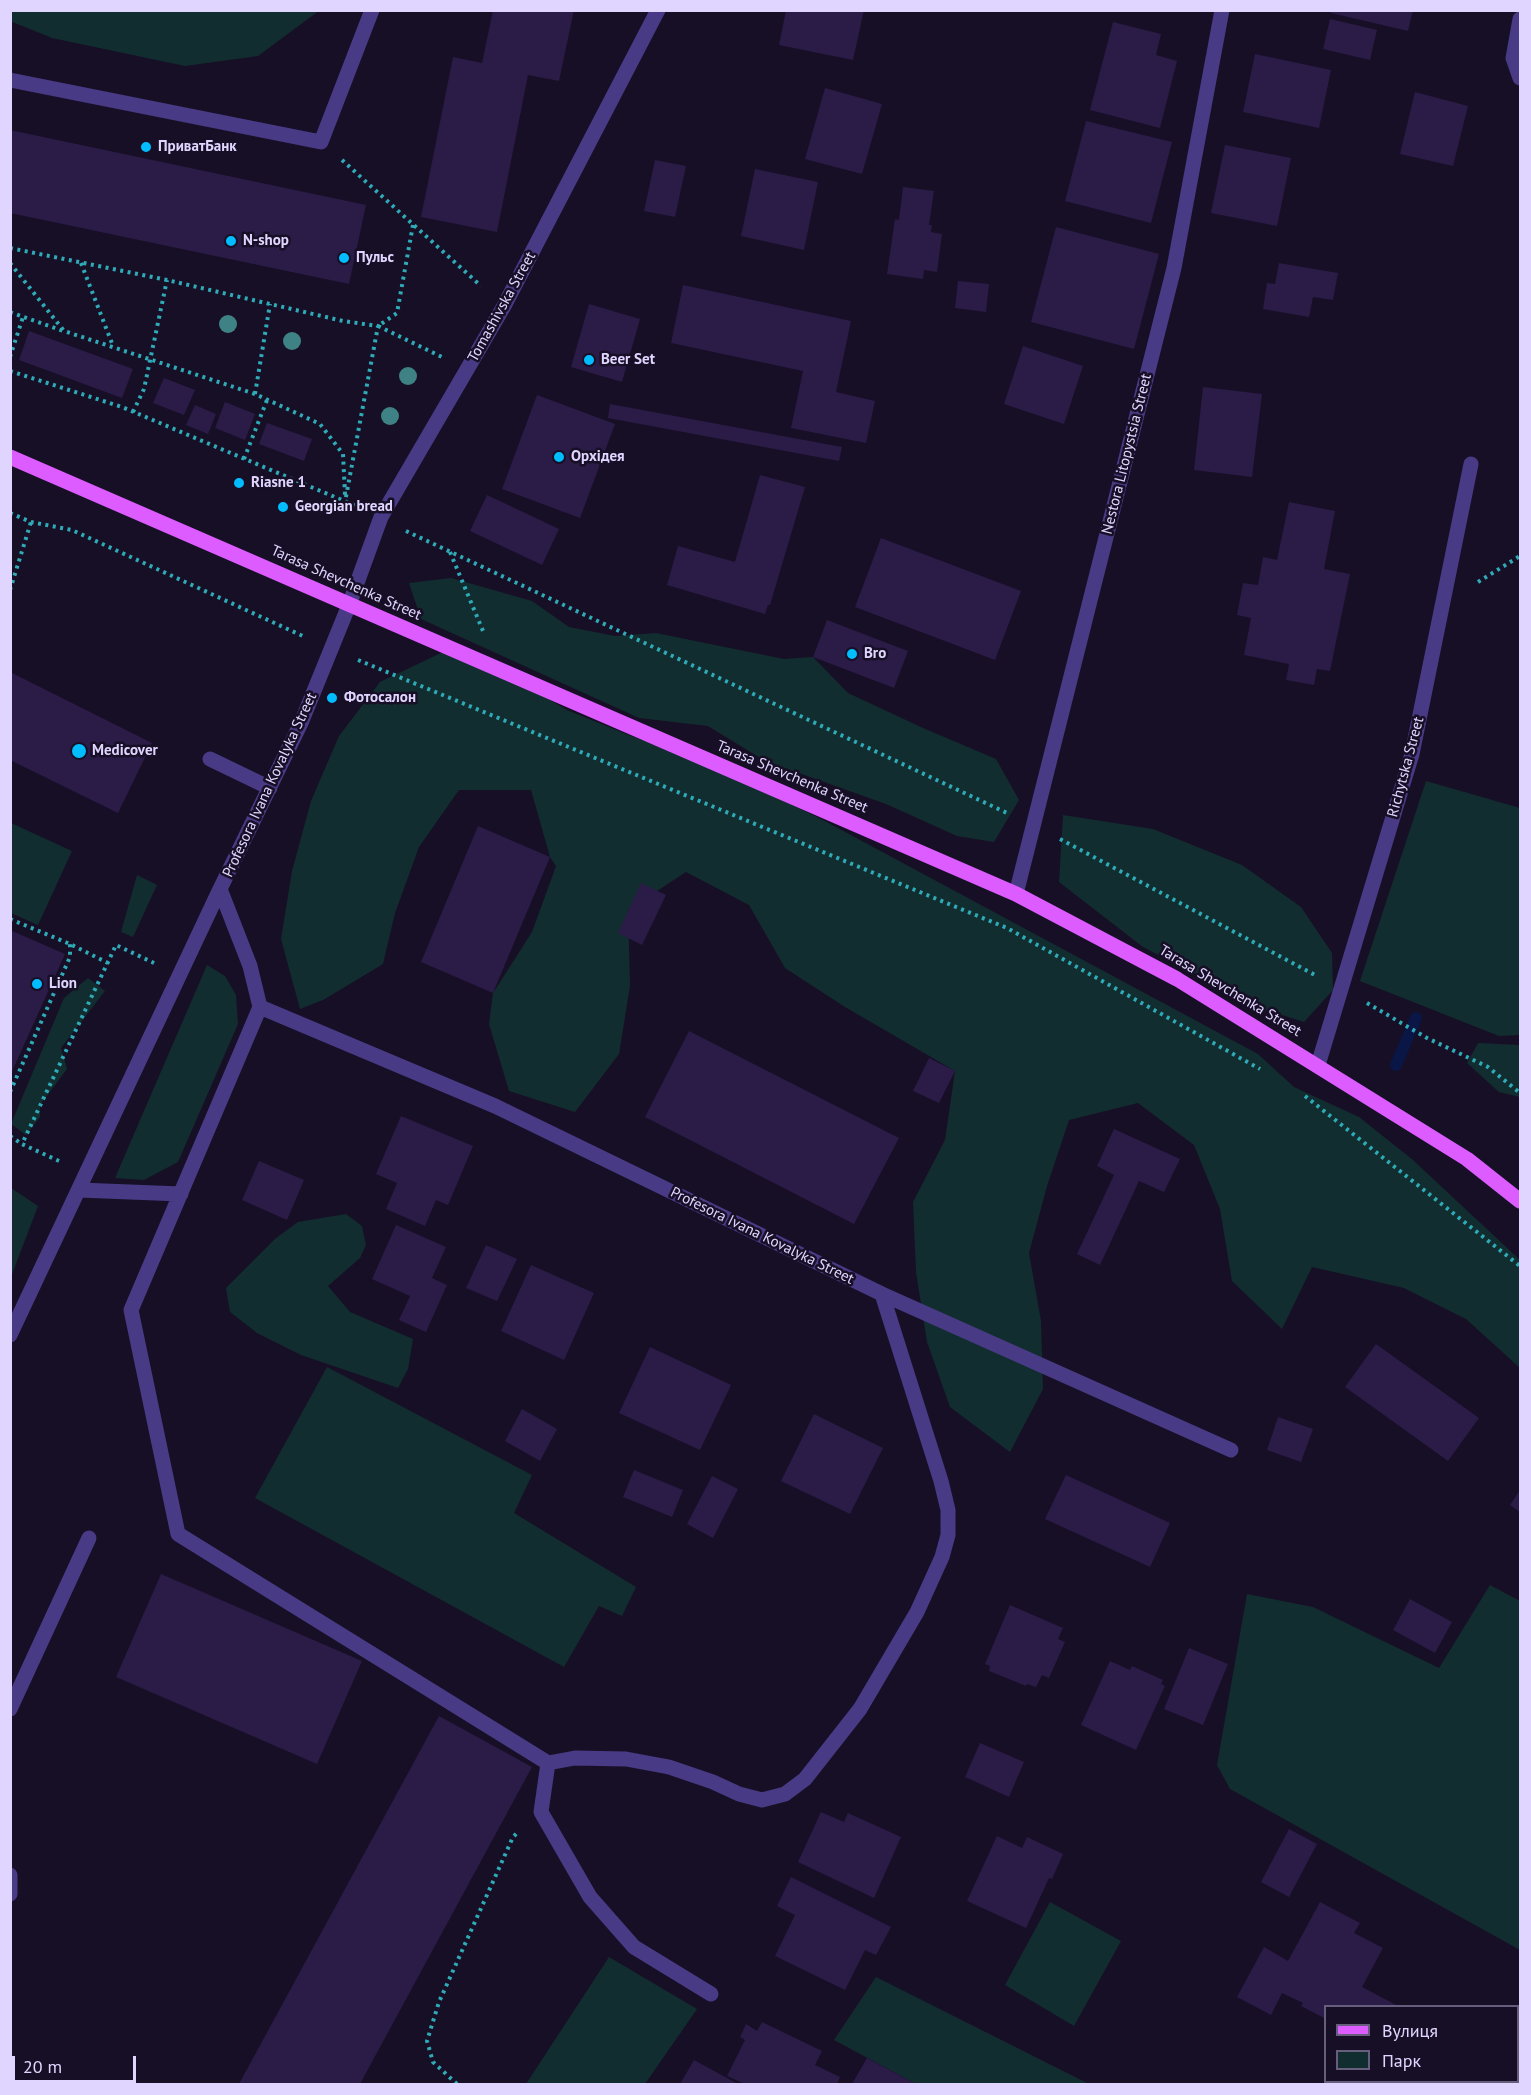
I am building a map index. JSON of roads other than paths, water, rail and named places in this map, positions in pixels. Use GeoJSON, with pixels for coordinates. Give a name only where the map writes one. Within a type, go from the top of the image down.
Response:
{"type":"FeatureCollection","features":[{"type":"Feature","properties":{"kind":"main road","name":"Tarasa Shevchenka Street"},"geometry":{"type":"LineString","coordinates":[[10,457],[1016,894],[1177,979],[1467,1160],[1521,1202]]}},
{"type":"Feature","properties":{"kind":"street"},"geometry":{"type":"LineString","coordinates":[[10,80],[321,142],[372,10]]}},
{"type":"Feature","properties":{"kind":"street","name":"Tomashivska Street"},"geometry":{"type":"LineString","coordinates":[[348,605],[381,517],[504,306],[658,10]]}},
{"type":"Feature","properties":{"kind":"street","name":"Nestora Litopystsia Street"},"geometry":{"type":"LineString","coordinates":[[1016,894],[1174,268],[1222,10]]}},
{"type":"Feature","properties":{"kind":"street"},"geometry":{"type":"LineString","coordinates":[[1521,19],[1513,58],[1521,78]]}},
{"type":"Feature","properties":{"kind":"street","name":"Richytska Street"},"geometry":{"type":"LineString","coordinates":[[1318,1065],[1412,754],[1471,464]]}},
{"type":"Feature","properties":{"kind":"street","name":"Profesora Ivana Kovalyka Street"},"geometry":{"type":"LineString","coordinates":[[348,605],[301,723],[220,889],[250,966],[260,1007],[495,1106],[882,1294],[1231,1450]]}},
{"type":"Feature","properties":{"kind":"street"},"geometry":{"type":"LineString","coordinates":[[210,759],[270,788]]}},
{"type":"Feature","properties":{"kind":"street"},"geometry":{"type":"LineString","coordinates":[[10,1335],[220,889]]}},
{"type":"Feature","properties":{"kind":"street"},"geometry":{"type":"LineString","coordinates":[[260,1007],[131,1310],[177,1534],[548,1763],[575,1758],[637,1761],[669,1767],[739,1794],[762,1800],[785,1794],[805,1779],[860,1709],[917,1612],[942,1557],[948,1535],[948,1510],[941,1481],[882,1294]]}},
{"type":"Feature","properties":{"kind":"street"},"geometry":{"type":"LineString","coordinates":[[79,1190],[181,1194]]}},
{"type":"Feature","properties":{"kind":"street"},"geometry":{"type":"LineString","coordinates":[[10,1709],[89,1538]]}},
{"type":"Feature","properties":{"kind":"street"},"geometry":{"type":"LineString","coordinates":[[548,1763],[541,1812],[590,1897],[634,1947],[711,1994]]}},
{"type":"Feature","properties":{"kind":"street"},"geometry":{"type":"LineString","coordinates":[[10,1875],[10,1894]]}},
{"type":"Feature","properties":{"kind":"waterway"},"geometry":{"type":"LineString","coordinates":[[1396,1065],[1416,1018]]}},
{"type":"Feature","properties":{"kind":"place","name":"ПриватБанк"},"geometry":{"type":"Point","coordinates":[146,147]}},
{"type":"Feature","properties":{"kind":"place","name":"N-shop"},"geometry":{"type":"Point","coordinates":[231,241]}},
{"type":"Feature","properties":{"kind":"place","name":"Пульс"},"geometry":{"type":"Point","coordinates":[344,258]}},
{"type":"Feature","properties":{"kind":"place","name":"Beer Set"},"geometry":{"type":"Point","coordinates":[589,360]}},
{"type":"Feature","properties":{"kind":"place","name":"Орхідея"},"geometry":{"type":"Point","coordinates":[559,457]}},
{"type":"Feature","properties":{"kind":"place","name":"Riasne 1"},"geometry":{"type":"Point","coordinates":[239,483]}},
{"type":"Feature","properties":{"kind":"place","name":"Georgian bread"},"geometry":{"type":"Point","coordinates":[283,507]}},
{"type":"Feature","properties":{"kind":"place","name":"Bro"},"geometry":{"type":"Point","coordinates":[852,654]}},
{"type":"Feature","properties":{"kind":"place","name":"Фотосалон"},"geometry":{"type":"Point","coordinates":[332,698]}},
{"type":"Feature","properties":{"kind":"place","name":"Medicover"},"geometry":{"type":"Point","coordinates":[79,751]}},
{"type":"Feature","properties":{"kind":"place","name":"Lion"},"geometry":{"type":"Point","coordinates":[37,984]}}]}
